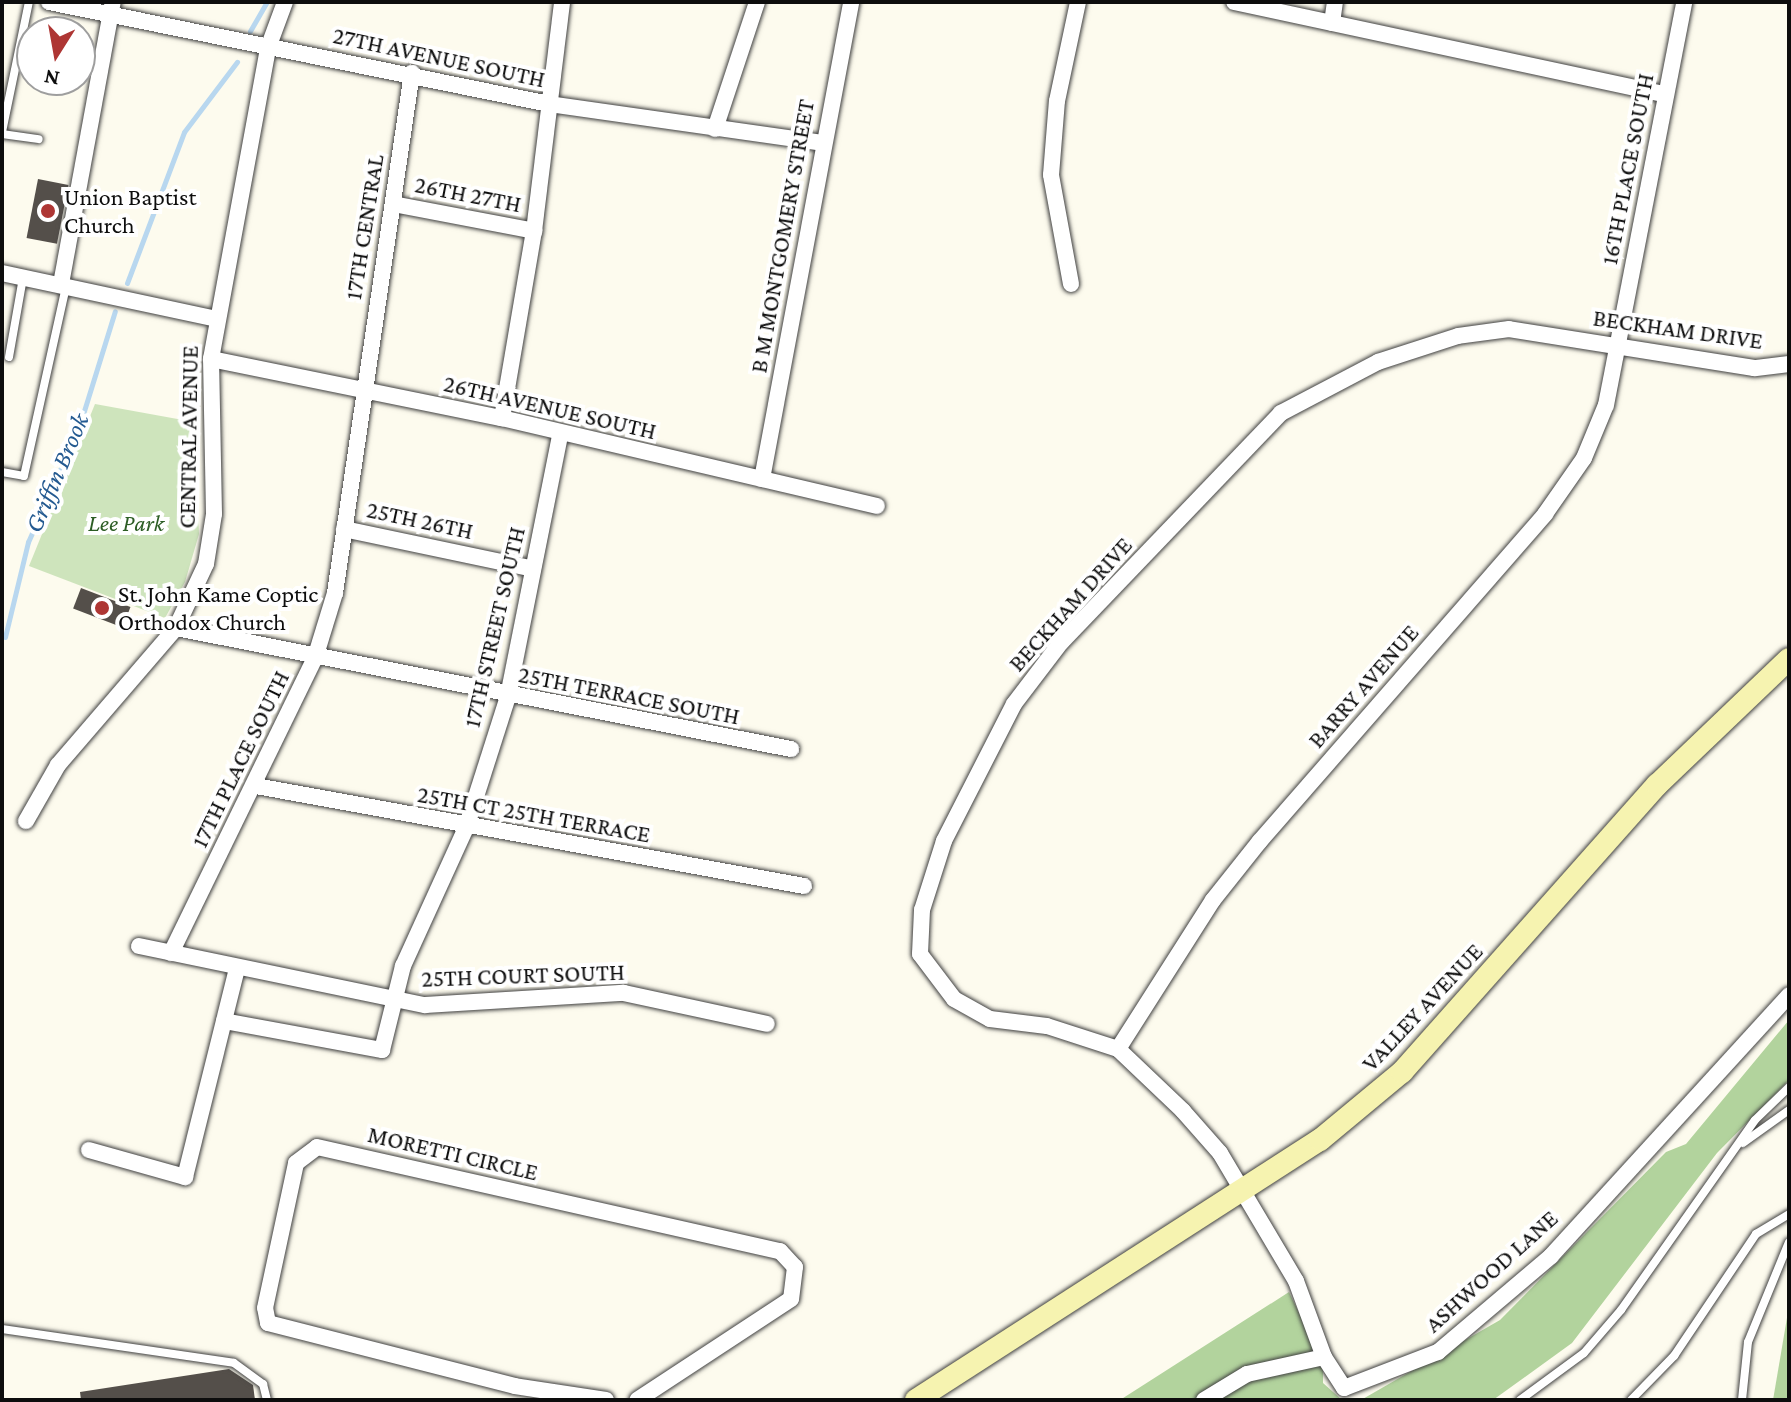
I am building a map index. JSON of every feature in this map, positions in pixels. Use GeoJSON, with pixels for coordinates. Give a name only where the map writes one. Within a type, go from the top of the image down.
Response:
{"type":"FeatureCollection","features":[{"type":"Feature","properties":{"kind":"main road","name":"VALLEY AVENUE"},"geometry":{"type":"LineString","coordinates":[[916,1400],[1320,1140],[1402,1072],[1657,785],[1789,659]]}},
{"type":"Feature","properties":{"kind":"street","name":"27TH AVENUE SOUTH"},"geometry":{"type":"LineString","coordinates":[[49,2],[110,9],[268,48],[412,73],[549,104],[823,143]]}},
{"type":"Feature","properties":{"kind":"street","name":"CENTRAL AVENUE"},"geometry":{"type":"LineString","coordinates":[[26,821],[58,765],[176,628],[206,564],[214,514],[211,359],[268,48],[285,2]]}},
{"type":"Feature","properties":{"kind":"street"},"geometry":{"type":"LineString","coordinates":[[502,418],[534,231],[562,2]]}},
{"type":"Feature","properties":{"kind":"street"},"geometry":{"type":"LineString","coordinates":[[715,129],[757,2]]}},
{"type":"Feature","properties":{"kind":"street","name":"B M MONTGOMERY STREET"},"geometry":{"type":"LineString","coordinates":[[762,479],[851,2]]}},
{"type":"Feature","properties":{"kind":"street"},"geometry":{"type":"LineString","coordinates":[[1071,284],[1051,175],[1057,101],[1078,2]]}},
{"type":"Feature","properties":{"kind":"street"},"geometry":{"type":"LineString","coordinates":[[1234,2],[1666,95]]}},
{"type":"Feature","properties":{"kind":"street"},"geometry":{"type":"LineString","coordinates":[[1332,23],[1335,2]]}},
{"type":"Feature","properties":{"kind":"street","name":"16TH PLACE SOUTH"},"geometry":{"type":"LineString","coordinates":[[1617,345],[1684,2]]}},
{"type":"Feature","properties":{"kind":"street"},"geometry":{"type":"LineString","coordinates":[[64,285],[110,9]]}},
{"type":"Feature","properties":{"kind":"street","name":"17TH CENTRAL"},"geometry":{"type":"LineString","coordinates":[[362,389],[412,73]]}},
{"type":"Feature","properties":{"kind":"street","name":"26TH 27TH"},"geometry":{"type":"LineString","coordinates":[[393,204],[534,231]]}},
{"type":"Feature","properties":{"kind":"street"},"geometry":{"type":"LineString","coordinates":[[2,273],[217,319]]}},
{"type":"Feature","properties":{"kind":"street","name":"BECKHAM DRIVE"},"geometry":{"type":"LineString","coordinates":[[1296,1281],[1220,1153],[1118,1049],[1047,1026],[990,1019],[954,999],[920,954],[922,910],[944,841],[1014,704],[1062,641],[1281,413],[1378,362],[1458,336],[1509,329],[1754,368],[1789,364]]}},
{"type":"Feature","properties":{"kind":"street","name":"BARRY AVENUE"},"geometry":{"type":"LineString","coordinates":[[1118,1049],[1213,900],[1260,841],[1545,514],[1584,458],[1606,405],[1617,345]]}},
{"type":"Feature","properties":{"kind":"street","name":"26TH AVENUE SOUTH"},"geometry":{"type":"LineString","coordinates":[[211,359],[502,418],[560,436],[877,506]]}},
{"type":"Feature","properties":{"kind":"street","name":"17TH PLACE SOUTH"},"geometry":{"type":"LineString","coordinates":[[171,953],[256,786],[315,658],[335,593],[362,389]]}},
{"type":"Feature","properties":{"kind":"street","name":"17TH STREET SOUTH"},"geometry":{"type":"LineString","coordinates":[[224,1021],[382,1050],[393,1000],[466,828],[508,696],[560,436]]}},
{"type":"Feature","properties":{"kind":"street","name":"25TH 26TH"},"geometry":{"type":"LineString","coordinates":[[344,529],[533,569]]}},
{"type":"Feature","properties":{"kind":"street","name":"25TH TERRACE SOUTH"},"geometry":{"type":"LineString","coordinates":[[176,628],[508,696],[791,749]]}},
{"type":"Feature","properties":{"kind":"street","name":"25TH CT 25TH TERRACE"},"geometry":{"type":"LineString","coordinates":[[256,786],[466,828],[804,886]]}},
{"type":"Feature","properties":{"kind":"street","name":"25TH COURT SOUTH"},"geometry":{"type":"LineString","coordinates":[[139,946],[237,969],[425,1005],[624,993],[767,1024]]}},
{"type":"Feature","properties":{"kind":"street"},"geometry":{"type":"LineString","coordinates":[[89,1150],[185,1177],[237,969]]}},
{"type":"Feature","properties":{"kind":"street","name":"ASHWOOD LANE"},"geometry":{"type":"LineString","coordinates":[[1296,1281],[1324,1357],[1344,1388],[1438,1352],[1551,1256],[1789,995]]}},
{"type":"Feature","properties":{"kind":"street","name":"MORETTI CIRCLE"},"geometry":{"type":"LineString","coordinates":[[606,1400],[513,1393],[268,1323],[265,1308],[296,1163],[306,1151],[317,1147],[780,1251],[795,1267],[791,1299],[637,1400]]}},
{"type":"Feature","properties":{"kind":"street"},"geometry":{"type":"LineString","coordinates":[[1204,1400],[1247,1374],[1324,1357]]}},
{"type":"Feature","properties":{"kind":"lane"},"geometry":{"type":"LineString","coordinates":[[29,2],[2,133],[39,139]]}},
{"type":"Feature","properties":{"kind":"lane"},"geometry":{"type":"LineString","coordinates":[[9,357],[23,277]]}},
{"type":"Feature","properties":{"kind":"lane"},"geometry":{"type":"LineString","coordinates":[[2,472],[24,476],[64,285]]}},
{"type":"Feature","properties":{"kind":"lane"},"geometry":{"type":"LineString","coordinates":[[1520,1400],[1584,1353],[1612,1321],[1735,1148],[1789,1087]]}},
{"type":"Feature","properties":{"kind":"lane"},"geometry":{"type":"LineString","coordinates":[[1735,1148],[1789,1110]]}},
{"type":"Feature","properties":{"kind":"lane"},"geometry":{"type":"LineString","coordinates":[[1631,1400],[1674,1356],[1756,1234],[1789,1214]]}},
{"type":"Feature","properties":{"kind":"lane"},"geometry":{"type":"LineString","coordinates":[[1742,1400],[1748,1342],[1789,1242]]}},
{"type":"Feature","properties":{"kind":"lane"},"geometry":{"type":"LineString","coordinates":[[2,1329],[234,1363],[263,1384],[267,1400]]}},
{"type":"Feature","properties":{"kind":"green space","name":"Lee Park"},"geometry":{"type":"Polygon","coordinates":[[[95,404],[194,422],[199,534],[185,582],[165,618],[29,566],[95,404]]]}},
{"type":"Feature","properties":{"kind":"green space"},"geometry":{"type":"Polygon","coordinates":[[[1789,1020],[1789,1080],[1717,1153],[1572,1343],[1493,1400],[1361,1400],[1500,1320],[1666,1152],[1686,1144],[1789,1020]]]}},
{"type":"Feature","properties":{"kind":"green space"},"geometry":{"type":"Polygon","coordinates":[[[1289,1292],[1323,1363],[1323,1383],[1342,1400],[1120,1400],[1289,1292]]]}},
{"type":"Feature","properties":{"kind":"green space"},"geometry":{"type":"Polygon","coordinates":[[[1789,1306],[1789,1400],[1773,1400],[1789,1306]]]}},
{"type":"Feature","properties":{"kind":"building","name":"Union Baptist Church"},"geometry":{"type":"Polygon","coordinates":[[[38,179],[68,185],[57,244],[27,238],[38,179]]]}},
{"type":"Feature","properties":{"kind":"building","name":"St. John Kame Coptic Orthodox Church"},"geometry":{"type":"Polygon","coordinates":[[[81,588],[130,607],[123,628],[73,609],[81,588]]]}},
{"type":"Feature","properties":{"kind":"building"},"geometry":{"type":"Polygon","coordinates":[[[229,1369],[253,1385],[255,1400],[81,1400],[80,1392],[229,1369]]]}},
{"type":"Feature","properties":{"kind":"waterway","name":"Griffin Brook"},"geometry":{"type":"LineString","coordinates":[[250,31],[267,2]]}},
{"type":"Feature","properties":{"kind":"waterway","name":"Griffin Brook"},"geometry":{"type":"LineString","coordinates":[[127,283],[184,132],[237,62]]}},
{"type":"Feature","properties":{"kind":"waterway","name":"Griffin Brook"},"geometry":{"type":"LineString","coordinates":[[5,637],[28,542],[79,427],[115,311]]}},
{"type":"Feature","properties":{"kind":"place","name":"Union Baptist Church"},"geometry":{"type":"Point","coordinates":[48,211]}},
{"type":"Feature","properties":{"kind":"place","name":"St. John Kame Coptic Orthodox Church"},"geometry":{"type":"Point","coordinates":[102,608]}}]}
